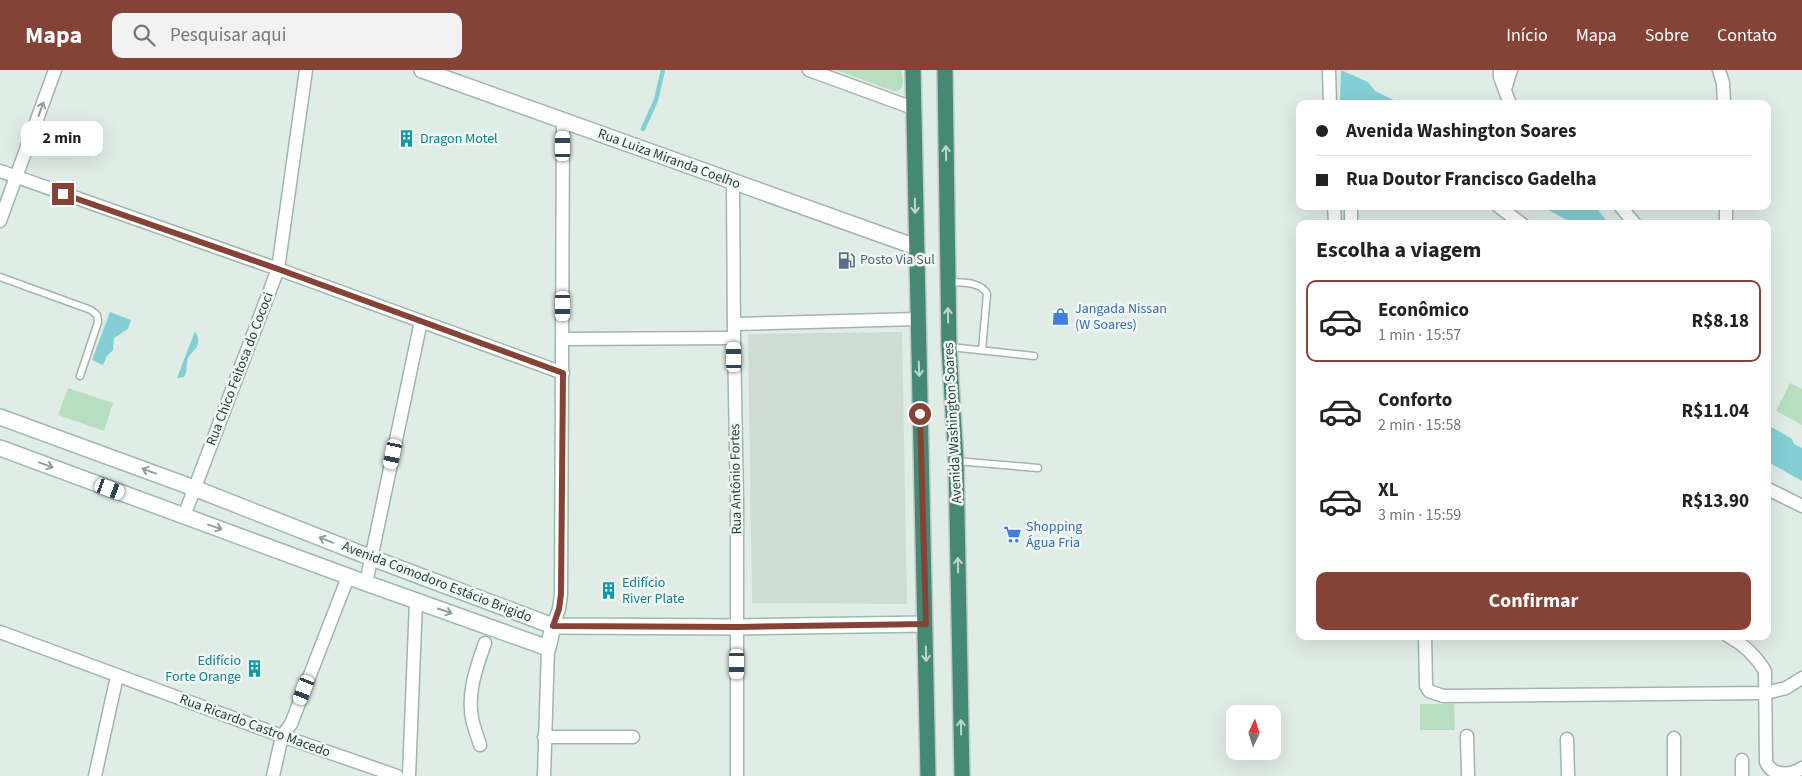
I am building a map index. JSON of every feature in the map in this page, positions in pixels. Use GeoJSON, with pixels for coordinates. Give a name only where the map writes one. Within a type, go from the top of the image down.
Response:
{"type":"FeatureCollection","features":[{"type":"Feature","properties":{"kind":"highway"},"geometry":{"type":"LineString","coordinates":[[913,70],[928,776]]}},
{"type":"Feature","properties":{"kind":"highway","name":"Avenida Washington Soares"},"geometry":{"type":"LineString","coordinates":[[945,70],[948,347],[956,461],[962,776]]}},
{"type":"Feature","properties":{"kind":"main road","name":"Rua Luiza Miranda Coelho"},"geometry":{"type":"LineString","coordinates":[[422,70],[916,247]]}},
{"type":"Feature","properties":{"kind":"main road","name":"Avenida Comodoro Estácio Brigido"},"geometry":{"type":"LineString","coordinates":[[0,417],[194,488],[553,626],[738,627],[926,624]]}},
{"type":"Feature","properties":{"kind":"main road","name":"Avenida Comodoro Estácio Brigido"},"geometry":{"type":"LineString","coordinates":[[0,448],[416,601],[488,636],[548,648]]}},
{"type":"Feature","properties":{"kind":"main road"},"geometry":{"type":"LineString","coordinates":[[548,648],[553,626]]}},
{"type":"Feature","properties":{"kind":"street"},"geometry":{"type":"LineString","coordinates":[[0,221],[55,70]]}},
{"type":"Feature","properties":{"kind":"street","name":"Rua Chico Feitosa do Cococi"},"geometry":{"type":"LineString","coordinates":[[184,516],[278,269],[306,70]]}},
{"type":"Feature","properties":{"kind":"street"},"geometry":{"type":"LineString","coordinates":[[809,70],[913,108]]}},
{"type":"Feature","properties":{"kind":"street"},"geometry":{"type":"LineString","coordinates":[[1329,70],[1330,100]]}},
{"type":"Feature","properties":{"kind":"street"},"geometry":{"type":"LineString","coordinates":[[1500,70],[1500,77],[1509,100]]}},
{"type":"Feature","properties":{"kind":"street"},"geometry":{"type":"LineString","coordinates":[[1506,89],[1511,70]]}},
{"type":"Feature","properties":{"kind":"street"},"geometry":{"type":"LineString","coordinates":[[1720,70],[1724,100]]}},
{"type":"Feature","properties":{"kind":"street"},"geometry":{"type":"LineString","coordinates":[[553,626],[559,609],[561,594],[563,121]]}},
{"type":"Feature","properties":{"kind":"street"},"geometry":{"type":"LineString","coordinates":[[0,171],[278,269],[563,373]]}},
{"type":"Feature","properties":{"kind":"street","name":"Rua Antônio Fortes"},"geometry":{"type":"LineString","coordinates":[[733,183],[738,627],[737,776]]}},
{"type":"Feature","properties":{"kind":"street"},"geometry":{"type":"LineString","coordinates":[[1503,210],[1517,220]]}},
{"type":"Feature","properties":{"kind":"street"},"geometry":{"type":"LineString","coordinates":[[1623,210],[1632,220]]}},
{"type":"Feature","properties":{"kind":"street"},"geometry":{"type":"LineString","coordinates":[[734,324],[917,319]]}},
{"type":"Feature","properties":{"kind":"street"},"geometry":{"type":"LineString","coordinates":[[366,583],[420,321]]}},
{"type":"Feature","properties":{"kind":"street"},"geometry":{"type":"LineString","coordinates":[[563,339],[734,338]]}},
{"type":"Feature","properties":{"kind":"street"},"geometry":{"type":"LineString","coordinates":[[1771,490],[1802,506]]}},
{"type":"Feature","properties":{"kind":"street"},"geometry":{"type":"LineString","coordinates":[[273,776],[282,736],[291,724],[348,576]]}},
{"type":"Feature","properties":{"kind":"street"},"geometry":{"type":"LineString","coordinates":[[409,776],[416,601]]}},
{"type":"Feature","properties":{"kind":"street","name":"Rua Ricardo Castro Macedo"},"geometry":{"type":"LineString","coordinates":[[0,632],[282,736],[397,776]]}},
{"type":"Feature","properties":{"kind":"street"},"geometry":{"type":"LineString","coordinates":[[480,745],[472,721],[471,703],[476,670],[488,636]]}},
{"type":"Feature","properties":{"kind":"street"},"geometry":{"type":"LineString","coordinates":[[1424,640],[1426,686],[1429,691],[1443,696],[1766,693],[1786,688],[1802,678]]}},
{"type":"Feature","properties":{"kind":"street"},"geometry":{"type":"LineString","coordinates":[[1736,640],[1758,660],[1765,671],[1767,767],[1775,775],[1783,776],[1793,775],[1802,768]]}},
{"type":"Feature","properties":{"kind":"street"},"geometry":{"type":"LineString","coordinates":[[544,776],[548,648]]}},
{"type":"Feature","properties":{"kind":"street"},"geometry":{"type":"LineString","coordinates":[[95,776],[117,676]]}},
{"type":"Feature","properties":{"kind":"street"},"geometry":{"type":"LineString","coordinates":[[1467,736],[1468,776]]}},
{"type":"Feature","properties":{"kind":"street"},"geometry":{"type":"LineString","coordinates":[[544,738],[633,737]]}},
{"type":"Feature","properties":{"kind":"street"},"geometry":{"type":"LineString","coordinates":[[1674,738],[1674,776]]}},
{"type":"Feature","properties":{"kind":"street"},"geometry":{"type":"LineString","coordinates":[[1567,740],[1568,776]]}},
{"type":"Feature","properties":{"kind":"street"},"geometry":{"type":"LineString","coordinates":[[1742,760],[1742,776]]}},
{"type":"Feature","properties":{"kind":"lane"},"geometry":{"type":"LineString","coordinates":[[0,277],[91,310],[96,315],[98,322],[80,376]]}},
{"type":"Feature","properties":{"kind":"lane"},"geometry":{"type":"LineString","coordinates":[[948,282],[984,288],[987,294],[982,350]]}},
{"type":"Feature","properties":{"kind":"lane"},"geometry":{"type":"LineString","coordinates":[[948,347],[1034,356]]}},
{"type":"Feature","properties":{"kind":"lane"},"geometry":{"type":"LineString","coordinates":[[956,461],[1038,468]]}},
{"type":"Feature","properties":{"kind":"shaded area"},"geometry":{"type":"Polygon","coordinates":[[[902,332],[907,604],[752,603],[748,334],[902,332]]]}},
{"type":"Feature","properties":{"kind":"green space"},"geometry":{"type":"Polygon","coordinates":[[[836,70],[901,70],[903,86],[896,92],[836,70]]]}},
{"type":"Feature","properties":{"kind":"green space"},"geometry":{"type":"Polygon","coordinates":[[[1790,383],[1802,389],[1802,425],[1776,411],[1790,383]]]}},
{"type":"Feature","properties":{"kind":"green space"},"geometry":{"type":"Polygon","coordinates":[[[68,388],[113,403],[104,431],[58,415],[68,388]]]}},
{"type":"Feature","properties":{"kind":"green space"},"geometry":{"type":"Polygon","coordinates":[[[1420,704],[1454,704],[1455,730],[1420,730],[1420,704]]]}},
{"type":"Feature","properties":{"kind":"water"},"geometry":{"type":"Polygon","coordinates":[[[1341,70],[1368,82],[1375,91],[1394,100],[1340,100],[1341,70]]]}},
{"type":"Feature","properties":{"kind":"water"},"geometry":{"type":"Polygon","coordinates":[[[1548,210],[1598,210],[1606,220],[1567,220],[1548,210]]]}},
{"type":"Feature","properties":{"kind":"water"},"geometry":{"type":"Polygon","coordinates":[[[110,312],[131,320],[128,329],[114,338],[113,350],[107,356],[103,365],[92,360],[110,312]]]}},
{"type":"Feature","properties":{"kind":"water"},"geometry":{"type":"Polygon","coordinates":[[[195,331],[198,340],[197,346],[188,358],[184,377],[177,378],[195,331]]]}},
{"type":"Feature","properties":{"kind":"water"},"geometry":{"type":"Polygon","coordinates":[[[1771,427],[1792,439],[1794,444],[1802,448],[1802,481],[1771,464],[1771,427]]]}},
{"type":"Feature","properties":{"kind":"waterway"},"geometry":{"type":"LineString","coordinates":[[643,129],[656,100],[663,70]]}},
{"type":"Feature","properties":{"kind":"place","name":"Dragon Motel"},"geometry":{"type":"Point","coordinates":[406,139]}},
{"type":"Feature","properties":{"kind":"place","name":"Posto Via Sul"},"geometry":{"type":"Point","coordinates":[846,260]}},
{"type":"Feature","properties":{"kind":"place","name":"Jangada Nissan (W Soares)"},"geometry":{"type":"Point","coordinates":[1061,317]}},
{"type":"Feature","properties":{"kind":"place","name":"Shopping Água Fria"},"geometry":{"type":"Point","coordinates":[1012,535]}},
{"type":"Feature","properties":{"kind":"place","name":"Edifício River Plate"},"geometry":{"type":"Point","coordinates":[608,591]}},
{"type":"Feature","properties":{"kind":"place","name":"Edifício Forte Orange"},"geometry":{"type":"Point","coordinates":[255,669]}},
{"type":"Feature","properties":{"kind":"route"},"geometry":{"type":"LineString","coordinates":[[63,194],[278,269],[563,373],[561,594],[559,609],[553,626],[738,627],[926,624],[920,414]]}}]}
